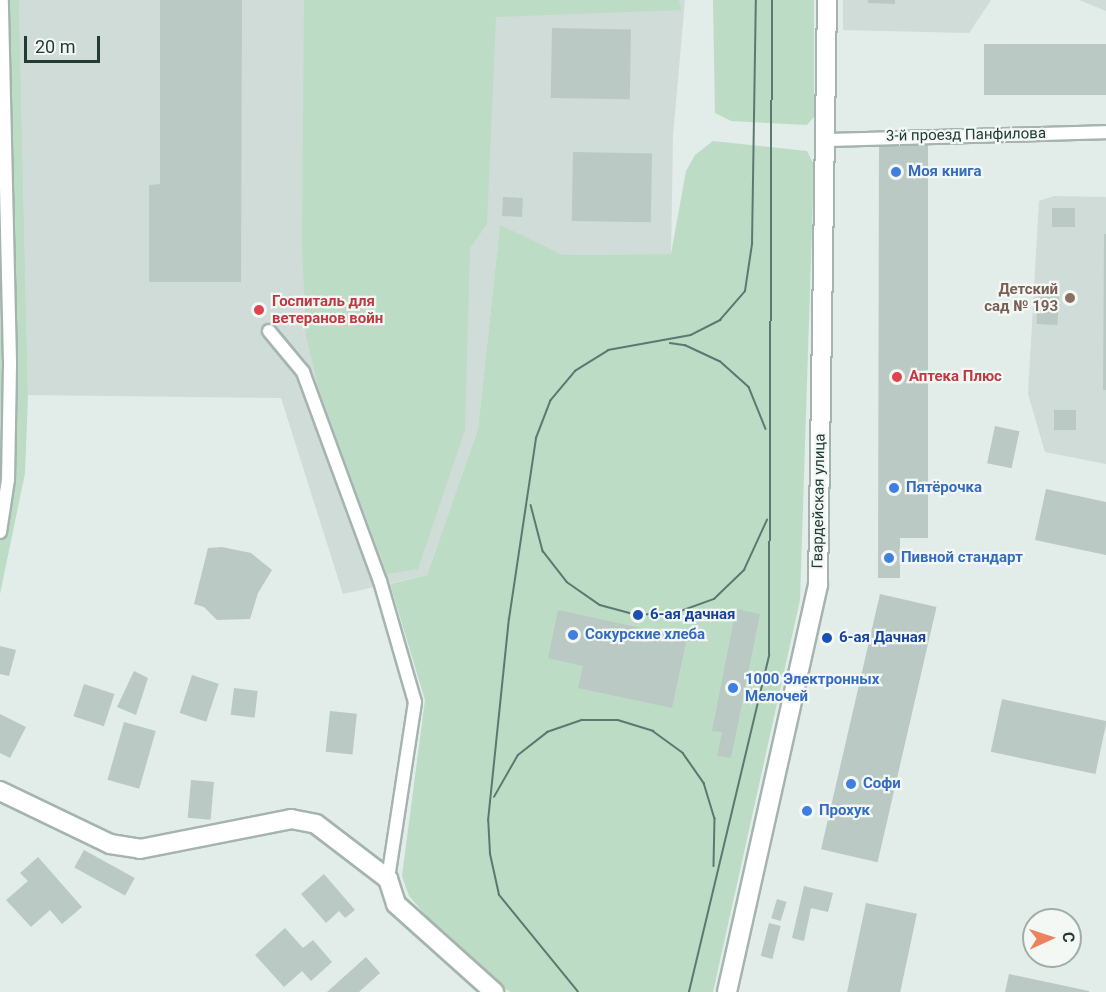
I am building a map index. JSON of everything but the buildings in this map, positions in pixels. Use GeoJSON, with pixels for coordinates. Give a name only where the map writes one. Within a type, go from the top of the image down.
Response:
{"type":"FeatureCollection","features":[{"type":"Feature","properties":{"kind":"street","name":"Гвардейская улица"},"geometry":{"type":"LineString","coordinates":[[727,992],[815,610],[827,0]]}},
{"type":"Feature","properties":{"kind":"street"},"geometry":{"type":"LineString","coordinates":[[0,791],[110,844],[140,849],[291,819],[316,824],[388,879],[396,904],[435,944],[494,992]]}},
{"type":"Feature","properties":{"kind":"lane"},"geometry":{"type":"LineString","coordinates":[[0,532],[8,480],[10,362],[2,0]]}},
{"type":"Feature","properties":{"kind":"lane","name":"3-й проезд Панфилова"},"geometry":{"type":"LineString","coordinates":[[826,140],[1106,132]]}},
{"type":"Feature","properties":{"kind":"lane"},"geometry":{"type":"LineString","coordinates":[[269,331],[303,372],[380,581],[416,702],[388,879]]}},
{"type":"Feature","properties":{"kind":"shaded area","name":"Госпиталь для ветеранов войн"},"geometry":{"type":"Polygon","coordinates":[[[19,0],[685,0],[673,136],[671,254],[563,255],[500,226],[478,429],[427,575],[343,594],[281,398],[28,395],[19,0]]]}},
{"type":"Feature","properties":{"kind":"shaded area"},"geometry":{"type":"Polygon","coordinates":[[[843,0],[991,0],[969,33],[843,30],[843,0]]]}},
{"type":"Feature","properties":{"kind":"shaded area"},"geometry":{"type":"Polygon","coordinates":[[[1079,0],[1106,0],[1106,11],[1079,0]]]}},
{"type":"Feature","properties":{"kind":"shaded area","name":"Детский сад № 193"},"geometry":{"type":"Polygon","coordinates":[[[1054,196],[1106,197],[1106,464],[1045,452],[1028,394],[1039,201],[1054,196]]]}},
{"type":"Feature","properties":{"kind":"green space"},"geometry":{"type":"Polygon","coordinates":[[[0,0],[19,0],[28,395],[25,473],[0,594],[0,0]]]}},
{"type":"Feature","properties":{"kind":"green space"},"geometry":{"type":"Polygon","coordinates":[[[304,0],[679,0],[681,10],[496,17],[487,224],[470,248],[465,430],[418,569],[387,574],[319,390],[306,336],[302,245],[304,0]]]}},
{"type":"Feature","properties":{"kind":"green space"},"geometry":{"type":"Polygon","coordinates":[[[713,0],[814,0],[814,117],[807,125],[731,121],[715,113],[713,0]]]}},
{"type":"Feature","properties":{"kind":"green space"},"geometry":{"type":"Polygon","coordinates":[[[713,141],[807,151],[814,165],[800,600],[713,992],[510,992],[466,962],[409,896],[402,876],[425,700],[390,584],[427,575],[478,429],[500,225],[563,255],[671,254],[686,171],[695,155],[713,141]]]}},
{"type":"Feature","properties":{"kind":"tram line"},"geometry":{"type":"LineString","coordinates":[[578,992],[499,895],[490,854],[488,821],[509,619],[536,438],[550,401],[575,371],[608,350],[691,335],[720,320],[745,291],[752,244],[756,0]]}},
{"type":"Feature","properties":{"kind":"tram line"},"geometry":{"type":"LineString","coordinates":[[689,992],[769,655],[772,0]]}},
{"type":"Feature","properties":{"kind":"tram line"},"geometry":{"type":"LineString","coordinates":[[670,343],[685,345],[720,361],[749,387],[766,429]]}},
{"type":"Feature","properties":{"kind":"tram line"},"geometry":{"type":"LineString","coordinates":[[531,505],[543,551],[567,582],[600,605],[638,615],[678,612],[714,599],[744,570],[767,520]]}},
{"type":"Feature","properties":{"kind":"tram line"},"geometry":{"type":"LineString","coordinates":[[494,797],[518,755],[547,732],[582,720],[618,720],[653,731],[683,753],[704,783],[715,818],[714,866]]}},
{"type":"Feature","properties":{"kind":"place","name":"Моя книга"},"geometry":{"type":"Point","coordinates":[896,172]}},
{"type":"Feature","properties":{"kind":"place","name":"Детский сад № 193"},"geometry":{"type":"Point","coordinates":[1070,298]}},
{"type":"Feature","properties":{"kind":"place","name":"Госпиталь для ветеранов войн"},"geometry":{"type":"Point","coordinates":[259,310]}},
{"type":"Feature","properties":{"kind":"place","name":"Аптека Плюс"},"geometry":{"type":"Point","coordinates":[897,377]}},
{"type":"Feature","properties":{"kind":"place","name":"Пятёрочка"},"geometry":{"type":"Point","coordinates":[894,488]}},
{"type":"Feature","properties":{"kind":"place","name":"Пивной стандарт"},"geometry":{"type":"Point","coordinates":[889,558]}},
{"type":"Feature","properties":{"kind":"place","name":"6-ая дачная"},"geometry":{"type":"Point","coordinates":[638,615]}},
{"type":"Feature","properties":{"kind":"place","name":"Сокурские хлеба"},"geometry":{"type":"Point","coordinates":[573,635]}},
{"type":"Feature","properties":{"kind":"place","name":"6-ая Дачная"},"geometry":{"type":"Point","coordinates":[827,638]}},
{"type":"Feature","properties":{"kind":"place","name":"1000 Электронных Мелочей"},"geometry":{"type":"Point","coordinates":[733,688]}},
{"type":"Feature","properties":{"kind":"place","name":"Софи"},"geometry":{"type":"Point","coordinates":[851,784]}},
{"type":"Feature","properties":{"kind":"place","name":"Прохук"},"geometry":{"type":"Point","coordinates":[807,811]}}]}
